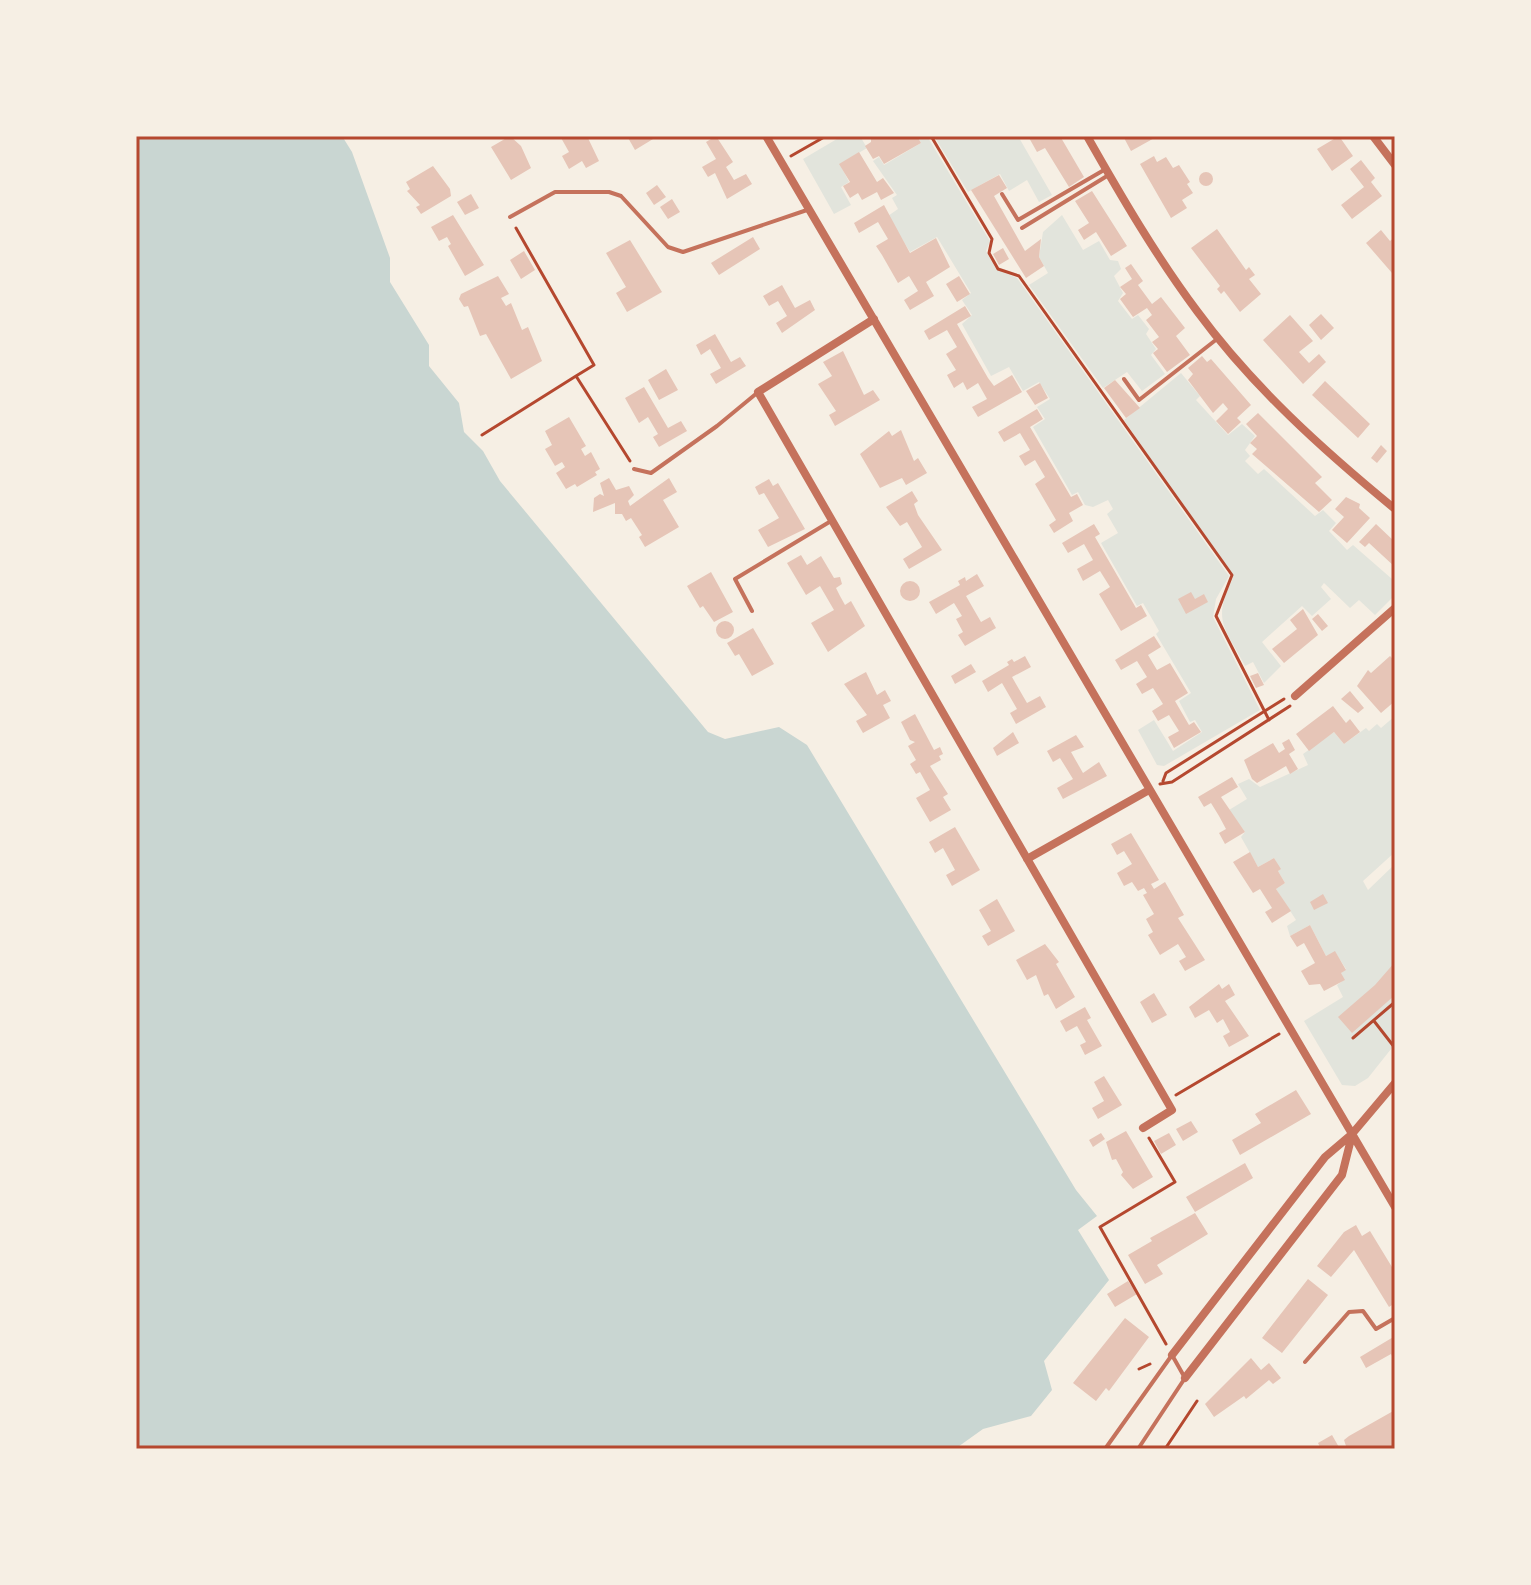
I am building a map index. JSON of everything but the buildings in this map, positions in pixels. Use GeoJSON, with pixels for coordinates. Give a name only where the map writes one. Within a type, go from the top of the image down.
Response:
{"type":"FeatureCollection","features":[{"type":"Feature","properties":{"kind":"street"},"geometry":{"type":"LineString","coordinates":[[766,136],[1395,1207]]}},
{"type":"Feature","properties":{"kind":"street"},"geometry":{"type":"LineString","coordinates":[[1087,136],[1157,255],[1219,337],[1259,384],[1335,459],[1395,509]]}},
{"type":"Feature","properties":{"kind":"street"},"geometry":{"type":"LineString","coordinates":[[1373,136],[1395,165]]}},
{"type":"Feature","properties":{"kind":"street"},"geometry":{"type":"LineString","coordinates":[[874,319],[758,392],[1167,1100],[1172,1110],[1143,1128]]}},
{"type":"Feature","properties":{"kind":"street"},"geometry":{"type":"LineString","coordinates":[[1295,696],[1395,608]]}},
{"type":"Feature","properties":{"kind":"street"},"geometry":{"type":"LineString","coordinates":[[1027,859],[1149,790]]}},
{"type":"Feature","properties":{"kind":"street"},"geometry":{"type":"LineString","coordinates":[[1172,1355],[1325,1157],[1352,1134],[1395,1083]]}},
{"type":"Feature","properties":{"kind":"street"},"geometry":{"type":"LineString","coordinates":[[1185,1378],[1342,1175],[1352,1134]]}},
{"type":"Feature","properties":{"kind":"lane"},"geometry":{"type":"LineString","coordinates":[[1002,194],[1018,220],[1108,172]]}},
{"type":"Feature","properties":{"kind":"lane"},"geometry":{"type":"LineString","coordinates":[[1022,228],[1108,172]]}},
{"type":"Feature","properties":{"kind":"lane"},"geometry":{"type":"LineString","coordinates":[[510,217],[555,192],[609,192],[621,196],[668,247],[683,252],[810,209]]}},
{"type":"Feature","properties":{"kind":"lane"},"geometry":{"type":"LineString","coordinates":[[1124,379],[1139,400],[1219,337]]}},
{"type":"Feature","properties":{"kind":"lane"},"geometry":{"type":"LineString","coordinates":[[634,469],[651,473],[758,392]]}},
{"type":"Feature","properties":{"kind":"lane"},"geometry":{"type":"LineString","coordinates":[[752,611],[735,579],[831,521]]}},
{"type":"Feature","properties":{"kind":"lane"},"geometry":{"type":"LineString","coordinates":[[1305,1362],[1349,1312],[1363,1311],[1376,1329],[1395,1318]]}},
{"type":"Feature","properties":{"kind":"lane"},"geometry":{"type":"LineString","coordinates":[[1105,1449],[1172,1355],[1185,1378],[1138,1449]]}},
{"type":"Feature","properties":{"kind":"path"},"geometry":{"type":"LineString","coordinates":[[780,161],[826,136]]}},
{"type":"Feature","properties":{"kind":"path"},"geometry":{"type":"LineString","coordinates":[[931,136],[992,239],[989,253],[998,269],[1019,276],[1232,575],[1216,616],[1269,720]]}},
{"type":"Feature","properties":{"kind":"path"},"geometry":{"type":"LineString","coordinates":[[482,435],[594,365],[510,217]]}},
{"type":"Feature","properties":{"kind":"path"},"geometry":{"type":"LineString","coordinates":[[576,376],[634,469]]}},
{"type":"Feature","properties":{"kind":"path"},"geometry":{"type":"LineString","coordinates":[[1149,790],[1172,782],[1269,720],[1292,705],[1295,696],[1286,697],[1166,773],[1162,783]]}},
{"type":"Feature","properties":{"kind":"path"},"geometry":{"type":"LineString","coordinates":[[1353,1038],[1395,1002]]}},
{"type":"Feature","properties":{"kind":"path"},"geometry":{"type":"LineString","coordinates":[[1374,1021],[1395,1048]]}},
{"type":"Feature","properties":{"kind":"path"},"geometry":{"type":"LineString","coordinates":[[1167,1100],[1290,1028]]}},
{"type":"Feature","properties":{"kind":"path"},"geometry":{"type":"LineString","coordinates":[[1143,1128],[1175,1182],[1100,1227],[1172,1355]]}},
{"type":"Feature","properties":{"kind":"path"},"geometry":{"type":"LineString","coordinates":[[1165,1449],[1197,1401]]}},
{"type":"Feature","properties":{"kind":"shaded area"},"geometry":{"type":"Polygon","coordinates":[[[136,136],[342,136],[352,152],[390,258],[390,282],[429,345],[429,366],[459,403],[464,432],[483,451],[500,481],[708,732],[725,739],[779,727],[807,745],[1076,1190],[1097,1216],[1078,1230],[1109,1280],[1044,1361],[1052,1390],[1031,1416],[983,1429],[955,1449],[136,1449],[136,136]]]}},
{"type":"Feature","properties":{"kind":"shaded area"},"geometry":{"type":"Polygon","coordinates":[[[842,136],[860,136],[867,148],[840,164],[849,182],[841,187],[851,205],[834,214],[803,159],[842,136]]]}},
{"type":"Feature","properties":{"kind":"shaded area"},"geometry":{"type":"Polygon","coordinates":[[[917,136],[927,136],[990,241],[986,251],[996,269],[1017,278],[1229,576],[1216,599],[1213,617],[1260,710],[1164,766],[1157,765],[1138,730],[1154,720],[1173,751],[1202,732],[1195,720],[1190,722],[1179,701],[1191,693],[1156,634],[1159,631],[1143,603],[1137,606],[1101,543],[1118,533],[1107,514],[1113,509],[1108,500],[1093,507],[1085,505],[1078,492],[1072,495],[1033,427],[1045,419],[1037,407],[1050,399],[1039,382],[1023,391],[1009,367],[991,376],[962,324],[972,315],[962,300],[971,293],[937,237],[910,252],[888,216],[898,209],[892,198],[897,195],[873,161],[879,157],[884,165],[921,143],[917,136]]]}},
{"type":"Feature","properties":{"kind":"shaded area"},"geometry":{"type":"Polygon","coordinates":[[[934,136],[1018,136],[1052,195],[1039,202],[1027,180],[1009,191],[1000,174],[968,192],[934,136]]]}},
{"type":"Feature","properties":{"kind":"shaded area"},"geometry":{"type":"Polygon","coordinates":[[[1062,215],[1083,250],[1099,241],[1110,260],[1118,261],[1121,269],[1114,276],[1123,293],[1118,301],[1132,319],[1138,315],[1149,329],[1146,334],[1156,349],[1151,355],[1165,374],[1142,391],[1127,372],[1103,388],[1029,285],[1048,273],[1039,257],[1043,232],[1062,215]]]}},
{"type":"Feature","properties":{"kind":"shaded area"},"geometry":{"type":"Polygon","coordinates":[[[1181,373],[1200,396],[1196,400],[1228,435],[1242,424],[1255,436],[1245,450],[1250,456],[1245,461],[1258,474],[1264,469],[1315,516],[1323,510],[1336,523],[1329,531],[1347,550],[1353,545],[1392,579],[1395,577],[1395,595],[1375,615],[1359,600],[1350,608],[1324,583],[1321,587],[1331,599],[1312,616],[1302,606],[1262,642],[1281,666],[1264,683],[1253,662],[1245,666],[1223,623],[1223,604],[1233,578],[1124,420],[1181,373]]]}},
{"type":"Feature","properties":{"kind":"shaded area"},"geometry":{"type":"Polygon","coordinates":[[[1395,716],[1395,852],[1363,881],[1368,890],[1395,864],[1395,1044],[1368,1078],[1355,1086],[1342,1085],[1304,1021],[1343,997],[1337,985],[1344,980],[1341,973],[1346,969],[1335,952],[1326,956],[1310,925],[1290,936],[1287,926],[1296,920],[1276,889],[1285,883],[1278,871],[1280,869],[1274,858],[1258,867],[1241,837],[1245,832],[1229,810],[1247,799],[1238,784],[1249,779],[1260,787],[1308,765],[1303,754],[1334,732],[1344,744],[1366,728],[1369,731],[1377,724],[1381,728],[1395,716]]]}}]}
